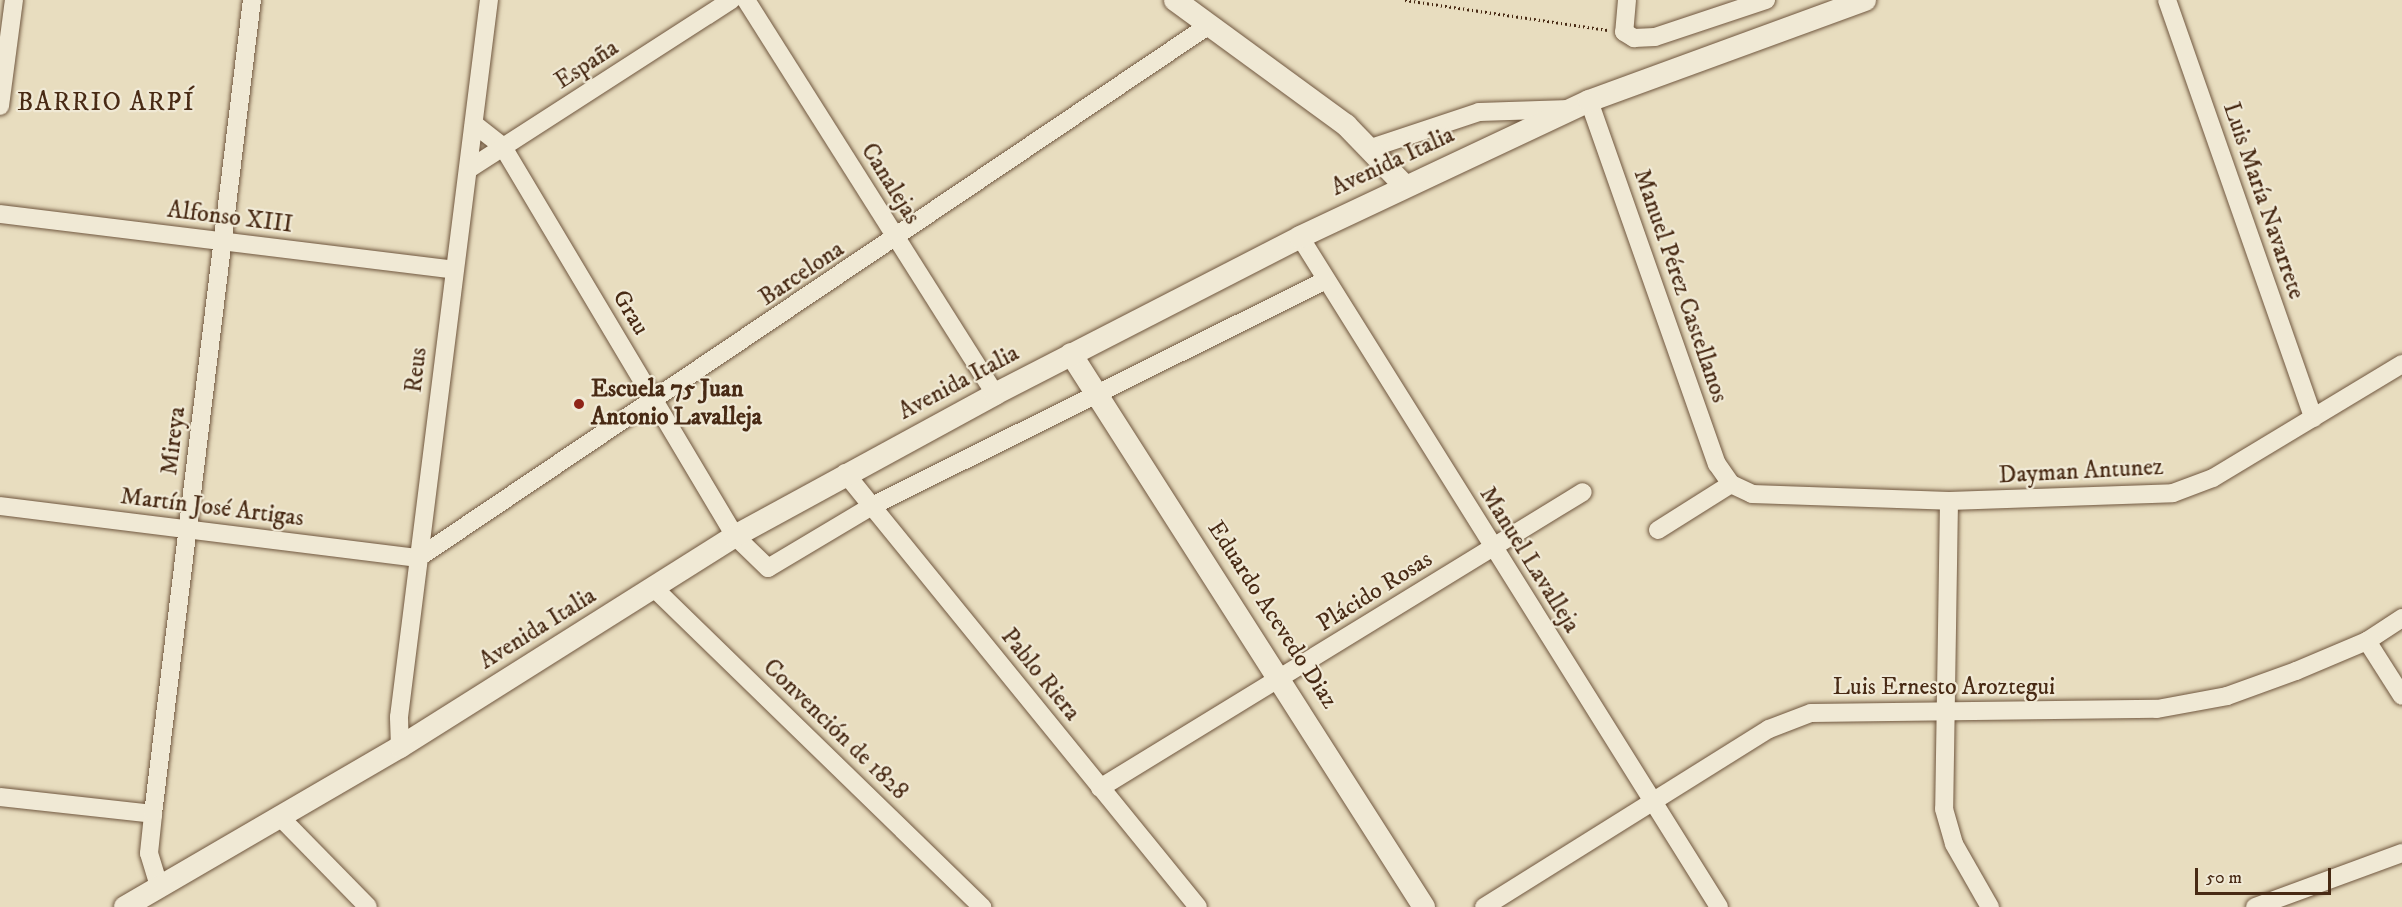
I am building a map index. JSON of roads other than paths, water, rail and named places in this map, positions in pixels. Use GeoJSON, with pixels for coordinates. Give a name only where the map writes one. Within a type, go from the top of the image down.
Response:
{"type":"FeatureCollection","features":[{"type":"Feature","properties":{"kind":"street"},"geometry":{"type":"LineString","coordinates":[[0,106],[14,0]]}},
{"type":"Feature","properties":{"kind":"street","name":"Mireya"},"geometry":{"type":"LineString","coordinates":[[159,886],[149,853],[153,814],[252,0]]}},
{"type":"Feature","properties":{"kind":"street","name":"Reus"},"geometry":{"type":"LineString","coordinates":[[400,747],[418,558],[489,0]]}},
{"type":"Feature","properties":{"kind":"street","name":"España"},"geometry":{"type":"LineString","coordinates":[[469,169],[731,0]]}},
{"type":"Feature","properties":{"kind":"street","name":"Canalejas"},"geometry":{"type":"LineString","coordinates":[[746,0],[995,394]]}},
{"type":"Feature","properties":{"kind":"street"},"geometry":{"type":"LineString","coordinates":[[1175,0],[1371,148],[1404,185]]}},
{"type":"Feature","properties":{"kind":"street"},"geometry":{"type":"LineString","coordinates":[[1627,0],[1624,32],[1655,37],[1766,0]]}},
{"type":"Feature","properties":{"kind":"street","name":"Avenida Italia"},"geometry":{"type":"LineString","coordinates":[[124,907],[400,747],[735,536],[845,473],[1071,354],[1404,185],[1581,105],[1864,0]]}},
{"type":"Feature","properties":{"kind":"street","name":"Luis María Navarrete"},"geometry":{"type":"LineString","coordinates":[[2167,0],[2313,418]]}},
{"type":"Feature","properties":{"kind":"street","name":"Barcelona"},"geometry":{"type":"LineString","coordinates":[[418,558],[897,239],[1209,25]]}},
{"type":"Feature","properties":{"kind":"street"},"geometry":{"type":"LineString","coordinates":[[1371,148],[1479,112],[1581,105]]}},
{"type":"Feature","properties":{"kind":"street","name":"Manuel Pérez Castellanos"},"geometry":{"type":"LineString","coordinates":[[1581,105],[1717,464],[1731,484]]}},
{"type":"Feature","properties":{"kind":"street","name":"Grau"},"geometry":{"type":"LineString","coordinates":[[474,124],[503,147],[735,536],[768,568],[872,506]]}},
{"type":"Feature","properties":{"kind":"street","name":"Alfonso XIII"},"geometry":{"type":"LineString","coordinates":[[0,214],[453,270]]}},
{"type":"Feature","properties":{"kind":"street","name":"Manuel Lavalleja"},"geometry":{"type":"LineString","coordinates":[[1300,237],[1719,907]]}},
{"type":"Feature","properties":{"kind":"street"},"geometry":{"type":"LineString","coordinates":[[872,506],[1326,280]]}},
{"type":"Feature","properties":{"kind":"street","name":"Eduardo Acevedo Diaz"},"geometry":{"type":"LineString","coordinates":[[1071,354],[1282,678],[1424,907]]}},
{"type":"Feature","properties":{"kind":"street","name":"Dayman Antunez"},"geometry":{"type":"LineString","coordinates":[[1731,484],[1752,494],[1949,501],[2173,493],[2213,478],[2402,364]]}},
{"type":"Feature","properties":{"kind":"street","name":"Pablo Riera"},"geometry":{"type":"LineString","coordinates":[[845,473],[1198,907]]}},
{"type":"Feature","properties":{"kind":"street"},"geometry":{"type":"LineString","coordinates":[[1658,530],[1731,484]]}},
{"type":"Feature","properties":{"kind":"street","name":"Plácido Rosas"},"geometry":{"type":"LineString","coordinates":[[1100,788],[1582,492]]}},
{"type":"Feature","properties":{"kind":"street"},"geometry":{"type":"LineString","coordinates":[[1949,501],[1943,712],[1947,826],[1990,907]]}},
{"type":"Feature","properties":{"kind":"street","name":"Martín José Artigas"},"geometry":{"type":"LineString","coordinates":[[0,506],[418,558]]}},
{"type":"Feature","properties":{"kind":"street","name":"Convención de 1828"},"geometry":{"type":"LineString","coordinates":[[654,588],[982,907]]}},
{"type":"Feature","properties":{"kind":"street","name":"Luis Ernesto Aroztegui"},"geometry":{"type":"LineString","coordinates":[[1484,907],[1769,729],[1812,713],[2157,709],[2228,696],[2367,641],[2402,618]]}},
{"type":"Feature","properties":{"kind":"street"},"geometry":{"type":"LineString","coordinates":[[2367,641],[2402,696]]}},
{"type":"Feature","properties":{"kind":"street"},"geometry":{"type":"LineString","coordinates":[[0,797],[153,814]]}},
{"type":"Feature","properties":{"kind":"street"},"geometry":{"type":"LineString","coordinates":[[279,816],[357,904]]}},
{"type":"Feature","properties":{"kind":"street"},"geometry":{"type":"LineString","coordinates":[[2255,907],[2402,853]]}},
{"type":"Feature","properties":{"kind":"place","name":"Escuela 75 Juan Antonio Lavalleja"},"geometry":{"type":"Point","coordinates":[579,404]}},
{"type":"Feature","properties":{"kind":"district","name":"BARRIO ARPÍ"},"geometry":{"type":"Point","coordinates":[106,103]}}]}
